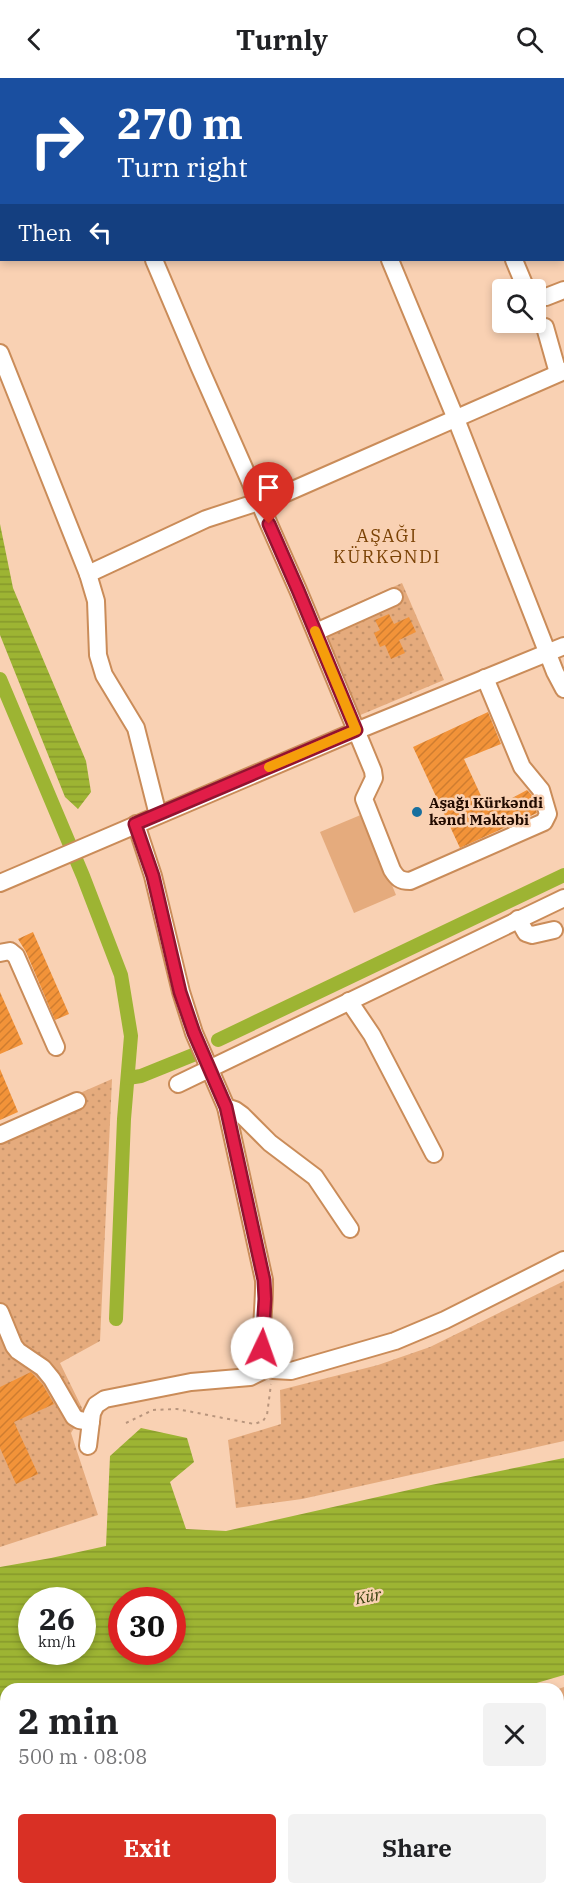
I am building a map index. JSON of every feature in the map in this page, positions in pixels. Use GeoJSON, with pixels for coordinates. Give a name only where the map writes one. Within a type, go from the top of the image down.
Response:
{"type":"FeatureCollection","features":[{"type":"Feature","properties":{"kind":"street"},"geometry":{"type":"LineString","coordinates":[[154,261],[260,502],[373,771],[374,778],[364,800],[396,877],[401,881],[410,881],[544,822],[547,818],[548,814],[541,790],[522,767],[485,678]]}},
{"type":"Feature","properties":{"kind":"street"},"geometry":{"type":"LineString","coordinates":[[390,261],[564,689]]}},
{"type":"Feature","properties":{"kind":"street"},"geometry":{"type":"LineString","coordinates":[[514,261],[522,279]]}},
{"type":"Feature","properties":{"kind":"street"},"geometry":{"type":"LineString","coordinates":[[546,297],[564,290]]}},
{"type":"Feature","properties":{"kind":"street"},"geometry":{"type":"LineString","coordinates":[[88,574],[206,519],[286,493],[561,372],[546,330]]}},
{"type":"Feature","properties":{"kind":"street"},"geometry":{"type":"LineString","coordinates":[[0,353],[88,574],[96,601],[98,655],[104,675],[136,728],[158,814]]}},
{"type":"Feature","properties":{"kind":"street"},"geometry":{"type":"LineString","coordinates":[[315,632],[394,597]]}},
{"type":"Feature","properties":{"kind":"street"},"geometry":{"type":"LineString","coordinates":[[0,883],[356,730],[564,646]]}},
{"type":"Feature","properties":{"kind":"street"},"geometry":{"type":"LineString","coordinates":[[135,824],[153,876],[180,992],[194,1033],[226,1107],[264,1280],[262,1348],[263,1360],[270,1369]]}},
{"type":"Feature","properties":{"kind":"street"},"geometry":{"type":"LineString","coordinates":[[178,1084],[564,898]]}},
{"type":"Feature","properties":{"kind":"street"},"geometry":{"type":"LineString","coordinates":[[518,920],[526,933],[532,935],[554,930]]}},
{"type":"Feature","properties":{"kind":"street"},"geometry":{"type":"LineString","coordinates":[[0,953],[10,951],[16,957],[56,1047]]}},
{"type":"Feature","properties":{"kind":"street"},"geometry":{"type":"LineString","coordinates":[[349,1001],[372,1035],[434,1154]]}},
{"type":"Feature","properties":{"kind":"street"},"geometry":{"type":"LineString","coordinates":[[0,1135],[77,1101]]}},
{"type":"Feature","properties":{"kind":"street"},"geometry":{"type":"LineString","coordinates":[[226,1107],[242,1115],[270,1143],[315,1177],[350,1229]]}},
{"type":"Feature","properties":{"kind":"street"},"geometry":{"type":"LineString","coordinates":[[88,1446],[92,1413],[96,1405],[105,1399],[191,1382],[250,1377],[270,1369],[291,1371],[395,1341],[445,1320],[564,1260]]}},
{"type":"Feature","properties":{"kind":"street"},"geometry":{"type":"LineString","coordinates":[[0,1312],[11,1341],[18,1351],[43,1368],[74,1417],[91,1422]]}},
{"type":"Feature","properties":{"kind":"path"},"geometry":{"type":"LineString","coordinates":[[126,1423],[153,1410],[177,1409],[254,1424],[263,1421],[267,1415],[270,1369]]}},
{"type":"Feature","properties":{"kind":"shaded area"},"geometry":{"type":"Polygon","coordinates":[[[402,583],[444,680],[358,716],[318,620],[402,583]]]}},
{"type":"Feature","properties":{"kind":"shaded area"},"geometry":{"type":"Polygon","coordinates":[[[363,814],[396,895],[354,913],[320,832],[363,814]]]}},
{"type":"Feature","properties":{"kind":"shaded area"},"geometry":{"type":"Polygon","coordinates":[[[112,1079],[100,1341],[60,1363],[84,1412],[71,1433],[98,1515],[0,1547],[0,1128],[112,1079]]]}},
{"type":"Feature","properties":{"kind":"shaded area"},"geometry":{"type":"Polygon","coordinates":[[[564,1281],[564,1441],[302,1499],[236,1508],[228,1440],[281,1424],[280,1390],[378,1365],[430,1347],[564,1281]]]}},
{"type":"Feature","properties":{"kind":"water"},"geometry":{"type":"Polygon","coordinates":[[[0,524],[13,588],[86,761],[91,792],[78,809],[65,797],[0,635],[0,524]]]}},
{"type":"Feature","properties":{"kind":"water","name":"Kür"},"geometry":{"type":"Polygon","coordinates":[[[141,1428],[187,1438],[194,1462],[170,1482],[186,1529],[226,1531],[564,1458],[564,1675],[537,1683],[0,1683],[0,1567],[106,1546],[110,1456],[141,1428]]]}},
{"type":"Feature","properties":{"kind":"building"},"geometry":{"type":"Polygon","coordinates":[[[389,614],[394,624],[409,617],[416,632],[399,640],[405,653],[391,659],[385,645],[380,647],[374,633],[380,630],[375,620],[389,614]]]}},
{"type":"Feature","properties":{"kind":"building"},"geometry":{"type":"Polygon","coordinates":[[[488,712],[501,744],[464,759],[488,811],[527,790],[532,795],[537,813],[460,848],[413,747],[488,712]]]}},
{"type":"Feature","properties":{"kind":"building"},"geometry":{"type":"Polygon","coordinates":[[[33,932],[69,1014],[55,1020],[26,952],[18,939],[33,932]]]}},
{"type":"Feature","properties":{"kind":"building"},"geometry":{"type":"Polygon","coordinates":[[[0,992],[23,1044],[0,1054],[0,992]]]}},
{"type":"Feature","properties":{"kind":"building"},"geometry":{"type":"Polygon","coordinates":[[[0,1069],[18,1112],[0,1120],[0,1069]]]}},
{"type":"Feature","properties":{"kind":"building"},"geometry":{"type":"Polygon","coordinates":[[[31,1372],[43,1385],[54,1404],[14,1422],[38,1474],[16,1484],[0,1448],[0,1387],[31,1372]]]}},
{"type":"Feature","properties":{"kind":"waterway"},"geometry":{"type":"LineString","coordinates":[[0,679],[83,876],[121,975],[131,1036],[124,1119],[116,1319]]}},
{"type":"Feature","properties":{"kind":"waterway"},"geometry":{"type":"LineString","coordinates":[[218,1040],[564,875]]}},
{"type":"Feature","properties":{"kind":"waterway"},"geometry":{"type":"LineString","coordinates":[[128,1078],[141,1076],[193,1055]]}},
{"type":"Feature","properties":{"kind":"slow traffic"},"geometry":{"type":"LineString","coordinates":[[269,767],[356,730],[315,631]]}},
{"type":"Feature","properties":{"kind":"place","name":"Aşağı Kürkəndi kənd Məktəbi"},"geometry":{"type":"Point","coordinates":[417,812]}},
{"type":"Feature","properties":{"kind":"district","name":"AŞAĞI KÜRKƏNDI"},"geometry":{"type":"Point","coordinates":[387,546]}},
{"type":"Feature","properties":{"kind":"route"},"geometry":{"type":"LineString","coordinates":[[262,1348],[264,1280],[234,1140],[226,1107],[194,1033],[180,992],[153,876],[135,824],[356,730],[269,524]]}}]}
